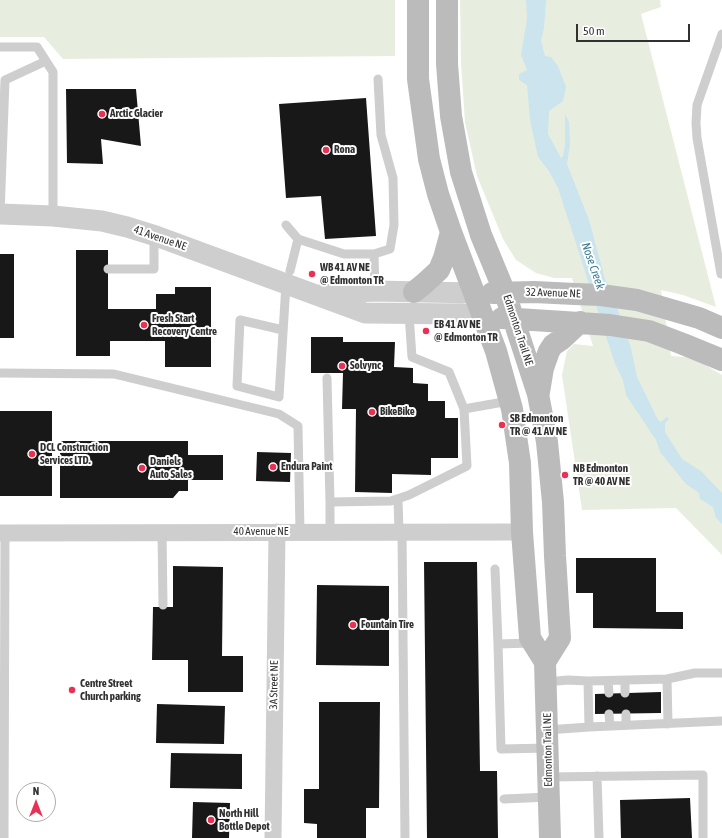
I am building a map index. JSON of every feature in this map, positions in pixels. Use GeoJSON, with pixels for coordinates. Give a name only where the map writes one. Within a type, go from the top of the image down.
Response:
{"type":"FeatureCollection","features":[{"type":"Feature","properties":{"kind":"main road"},"geometry":{"type":"LineString","coordinates":[[418,0],[418,79],[430,159],[438,194],[496,351],[509,401],[520,463],[522,532],[530,638],[545,672]]}},
{"type":"Feature","properties":{"kind":"main road","name":"Edmonton Trail NE"},"geometry":{"type":"LineString","coordinates":[[447,0],[447,64],[450,116],[461,172],[481,235],[505,293],[538,394],[547,442],[554,502],[555,556],[560,638],[545,672],[550,838]]}},
{"type":"Feature","properties":{"kind":"main road"},"geometry":{"type":"LineString","coordinates":[[414,292],[425,284],[439,270],[451,232]]}},
{"type":"Feature","properties":{"kind":"main road","name":"32 Avenue NE"},"geometry":{"type":"LineString","coordinates":[[474,293],[534,292],[601,295],[637,300],[699,318],[722,328]]}},
{"type":"Feature","properties":{"kind":"main road"},"geometry":{"type":"LineString","coordinates":[[483,316],[580,322],[649,331],[722,360]]}},
{"type":"Feature","properties":{"kind":"main road"},"geometry":{"type":"LineString","coordinates":[[538,394],[543,368],[553,345],[562,339],[580,322]]}},
{"type":"Feature","properties":{"kind":"street","name":"41 Avenue NE"},"geometry":{"type":"LineString","coordinates":[[0,214],[53,216],[102,222],[127,227],[288,278],[313,295],[365,313],[461,314],[483,316]]}},
{"type":"Feature","properties":{"kind":"street","name":"41 Avenue NE"},"geometry":{"type":"LineString","coordinates":[[313,295],[375,291],[474,293]]}},
{"type":"Feature","properties":{"kind":"street","name":"3A Street NE"},"geometry":{"type":"LineString","coordinates":[[273,838],[277,532]]}},
{"type":"Feature","properties":{"kind":"street","name":"40 Avenue NE"},"geometry":{"type":"LineString","coordinates":[[3,533],[522,532]]}},
{"type":"Feature","properties":{"kind":"lane"},"geometry":{"type":"LineString","coordinates":[[721,274],[697,138],[696,123],[697,105],[722,34]]}},
{"type":"Feature","properties":{"kind":"lane"},"geometry":{"type":"LineString","coordinates":[[0,47],[37,47],[53,72],[53,216]]}},
{"type":"Feature","properties":{"kind":"lane"},"geometry":{"type":"LineString","coordinates":[[0,214],[5,80],[46,61]]}},
{"type":"Feature","properties":{"kind":"lane"},"geometry":{"type":"LineString","coordinates":[[286,224],[298,239],[344,254],[374,254],[390,249],[394,224],[393,178],[381,135],[378,79]]}},
{"type":"Feature","properties":{"kind":"lane"},"geometry":{"type":"LineString","coordinates":[[108,269],[154,269],[154,236]]}},
{"type":"Feature","properties":{"kind":"lane"},"geometry":{"type":"LineString","coordinates":[[283,330],[240,320],[237,386],[279,397],[288,278],[298,239]]}},
{"type":"Feature","properties":{"kind":"lane"},"geometry":{"type":"LineString","coordinates":[[374,254],[375,291]]}},
{"type":"Feature","properties":{"kind":"lane"},"geometry":{"type":"LineString","coordinates":[[330,502],[391,501],[409,495],[467,466],[464,409],[449,372],[412,357],[409,314]]}},
{"type":"Feature","properties":{"kind":"lane"},"geometry":{"type":"LineString","coordinates":[[0,373],[114,374],[279,414],[298,426],[300,532]]}},
{"type":"Feature","properties":{"kind":"lane"},"geometry":{"type":"LineString","coordinates":[[327,378],[330,532]]}},
{"type":"Feature","properties":{"kind":"lane"},"geometry":{"type":"LineString","coordinates":[[464,409],[509,401]]}},
{"type":"Feature","properties":{"kind":"lane"},"geometry":{"type":"LineString","coordinates":[[398,499],[400,532],[405,838]]}},
{"type":"Feature","properties":{"kind":"lane"},"geometry":{"type":"LineString","coordinates":[[162,532],[163,604]]}},
{"type":"Feature","properties":{"kind":"lane"},"geometry":{"type":"LineString","coordinates":[[3,533],[2,630],[4,838]]}},
{"type":"Feature","properties":{"kind":"lane"},"geometry":{"type":"LineString","coordinates":[[496,569],[501,749],[547,739],[589,726],[722,721]]}},
{"type":"Feature","properties":{"kind":"lane"},"geometry":{"type":"LineString","coordinates":[[498,644],[533,643]]}},
{"type":"Feature","properties":{"kind":"lane"},"geometry":{"type":"LineString","coordinates":[[545,672],[568,680],[588,682],[667,679],[695,673],[722,673]]}},
{"type":"Feature","properties":{"kind":"lane"},"geometry":{"type":"LineString","coordinates":[[667,679],[668,724]]}},
{"type":"Feature","properties":{"kind":"lane"},"geometry":{"type":"LineString","coordinates":[[608,681],[609,693]]}},
{"type":"Feature","properties":{"kind":"lane"},"geometry":{"type":"LineString","coordinates":[[626,681],[626,693]]}},
{"type":"Feature","properties":{"kind":"lane"},"geometry":{"type":"LineString","coordinates":[[588,682],[589,726]]}},
{"type":"Feature","properties":{"kind":"lane"},"geometry":{"type":"LineString","coordinates":[[609,714],[610,726]]}},
{"type":"Feature","properties":{"kind":"lane"},"geometry":{"type":"LineString","coordinates":[[626,714],[626,725]]}},
{"type":"Feature","properties":{"kind":"lane"},"geometry":{"type":"LineString","coordinates":[[504,799],[597,776],[703,775],[703,838]]}},
{"type":"Feature","properties":{"kind":"lane"},"geometry":{"type":"LineString","coordinates":[[597,776],[599,838]]}},
{"type":"Feature","properties":{"kind":"green space"},"geometry":{"type":"Polygon","coordinates":[[[0,0],[395,0],[395,56],[63,59],[44,37],[0,37],[0,0]]]}},
{"type":"Feature","properties":{"kind":"green space"},"geometry":{"type":"Polygon","coordinates":[[[460,0],[660,0],[661,7],[641,14],[716,307],[683,295],[661,290],[671,356],[685,357],[702,363],[722,375],[722,555],[676,508],[582,510],[562,375],[567,351],[574,344],[593,346],[572,278],[554,278],[536,273],[516,260],[503,239],[477,176],[465,122],[461,64],[460,0]]]}},
{"type":"Feature","properties":{"kind":"water","name":"Nose Creek"},"geometry":{"type":"Polygon","coordinates":[[[526,0],[546,0],[544,28],[541,41],[545,56],[551,57],[558,66],[566,87],[563,101],[549,111],[548,134],[561,158],[563,156],[565,144],[565,114],[569,122],[570,144],[567,164],[589,220],[605,279],[613,296],[631,348],[637,377],[658,420],[661,422],[667,417],[669,419],[665,423],[665,432],[682,459],[701,471],[722,493],[722,524],[716,518],[713,507],[700,499],[699,493],[686,484],[660,452],[656,440],[626,395],[623,380],[615,364],[558,188],[549,171],[538,157],[530,120],[527,85],[519,80],[519,74],[527,70],[521,55],[527,19],[526,0]]]}},
{"type":"Feature","properties":{"kind":"building","name":"Arctic Glacier"},"geometry":{"type":"Polygon","coordinates":[[[66,89],[136,89],[141,146],[101,139],[103,164],[67,163],[66,89]]]}},
{"type":"Feature","properties":{"kind":"building","name":"Rona"},"geometry":{"type":"Polygon","coordinates":[[[366,98],[376,236],[325,239],[321,196],[286,198],[279,104],[366,98]]]}},
{"type":"Feature","properties":{"kind":"building","name":"Fresh Start Recovery Centre"},"geometry":{"type":"Polygon","coordinates":[[[76,250],[108,250],[108,309],[156,309],[156,294],[175,294],[175,287],[211,287],[211,367],[165,367],[165,341],[110,341],[110,356],[76,356],[76,250]]]}},
{"type":"Feature","properties":{"kind":"building"},"geometry":{"type":"Polygon","coordinates":[[[0,254],[14,254],[14,338],[0,338],[0,254]]]}},
{"type":"Feature","properties":{"kind":"building"},"geometry":{"type":"Polygon","coordinates":[[[311,337],[343,337],[343,342],[395,342],[394,367],[413,368],[413,383],[428,384],[428,401],[445,401],[445,418],[458,418],[458,458],[431,458],[431,475],[392,474],[392,493],[355,492],[356,409],[342,409],[343,373],[311,373],[311,337]]]}},
{"type":"Feature","properties":{"kind":"building","name":"DCL Construction Services LTD."},"geometry":{"type":"Polygon","coordinates":[[[0,411],[52,411],[52,496],[0,496],[0,411]]]}},
{"type":"Feature","properties":{"kind":"building","name":"Daniels Auto Sales"},"geometry":{"type":"Polygon","coordinates":[[[60,441],[188,441],[188,455],[223,455],[223,480],[188,480],[188,491],[179,491],[173,498],[60,498],[60,441]]]}},
{"type":"Feature","properties":{"kind":"building","name":"Endura Paint"},"geometry":{"type":"Polygon","coordinates":[[[257,452],[291,453],[290,482],[256,481],[257,452]]]}},
{"type":"Feature","properties":{"kind":"building"},"geometry":{"type":"Polygon","coordinates":[[[576,558],[656,558],[656,612],[683,612],[683,629],[593,628],[593,593],[576,593],[576,558]]]}},
{"type":"Feature","properties":{"kind":"building"},"geometry":{"type":"Polygon","coordinates":[[[424,562],[477,562],[480,771],[497,771],[498,838],[427,838],[424,562]]]}},
{"type":"Feature","properties":{"kind":"building"},"geometry":{"type":"Polygon","coordinates":[[[173,566],[223,567],[222,656],[243,656],[243,692],[188,692],[188,660],[152,660],[153,607],[173,607],[173,566]]]}},
{"type":"Feature","properties":{"kind":"building","name":"Fountain Tire"},"geometry":{"type":"Polygon","coordinates":[[[317,585],[389,586],[389,666],[316,665],[317,585]]]}},
{"type":"Feature","properties":{"kind":"building"},"geometry":{"type":"Polygon","coordinates":[[[661,692],[661,713],[595,714],[595,694],[661,692]]]}},
{"type":"Feature","properties":{"kind":"building"},"geometry":{"type":"Polygon","coordinates":[[[319,702],[380,702],[379,808],[366,808],[366,838],[317,838],[317,824],[304,823],[304,789],[319,789],[319,702]]]}},
{"type":"Feature","properties":{"kind":"building"},"geometry":{"type":"Polygon","coordinates":[[[157,704],[225,706],[224,744],[156,743],[157,704]]]}},
{"type":"Feature","properties":{"kind":"building"},"geometry":{"type":"Polygon","coordinates":[[[171,753],[242,754],[242,789],[170,788],[171,753]]]}},
{"type":"Feature","properties":{"kind":"building"},"geometry":{"type":"Polygon","coordinates":[[[690,798],[692,838],[621,838],[620,800],[690,798]]]}},
{"type":"Feature","properties":{"kind":"building","name":"North Hill Bottle Depot"},"geometry":{"type":"Polygon","coordinates":[[[193,802],[230,803],[229,838],[192,838],[193,802]]]}},
{"type":"Feature","properties":{"kind":"place","name":"Arctic Glacier"},"geometry":{"type":"Point","coordinates":[102,114]}},
{"type":"Feature","properties":{"kind":"place","name":"Rona"},"geometry":{"type":"Point","coordinates":[326,150]}},
{"type":"Feature","properties":{"kind":"place","name":"WB 41 AV NE @ Edmonton TR"},"geometry":{"type":"Point","coordinates":[312,274]}},
{"type":"Feature","properties":{"kind":"place","name":"Fresh Start Recovery Centre"},"geometry":{"type":"Point","coordinates":[144,325]}},
{"type":"Feature","properties":{"kind":"place","name":"EB 41 AV NE @ Edmonton TR"},"geometry":{"type":"Point","coordinates":[426,331]}},
{"type":"Feature","properties":{"kind":"place","name":"Solvync"},"geometry":{"type":"Point","coordinates":[342,366]}},
{"type":"Feature","properties":{"kind":"place","name":"BikeBike"},"geometry":{"type":"Point","coordinates":[372,412]}},
{"type":"Feature","properties":{"kind":"place","name":"SB Edmonton TR @ 41 AV NE"},"geometry":{"type":"Point","coordinates":[502,425]}},
{"type":"Feature","properties":{"kind":"place","name":"DCL Construction Services LTD."},"geometry":{"type":"Point","coordinates":[32,454]}},
{"type":"Feature","properties":{"kind":"place","name":"Endura Paint"},"geometry":{"type":"Point","coordinates":[273,467]}},
{"type":"Feature","properties":{"kind":"place","name":"Daniels Auto Sales"},"geometry":{"type":"Point","coordinates":[142,468]}},
{"type":"Feature","properties":{"kind":"place","name":"NB Edmonton TR @ 40 AV NE"},"geometry":{"type":"Point","coordinates":[565,475]}},
{"type":"Feature","properties":{"kind":"place","name":"Fountain Tire"},"geometry":{"type":"Point","coordinates":[353,625]}},
{"type":"Feature","properties":{"kind":"place","name":"Centre Street Church parking"},"geometry":{"type":"Point","coordinates":[72,690]}},
{"type":"Feature","properties":{"kind":"place","name":"North Hill Bottle Depot"},"geometry":{"type":"Point","coordinates":[211,820]}}]}
